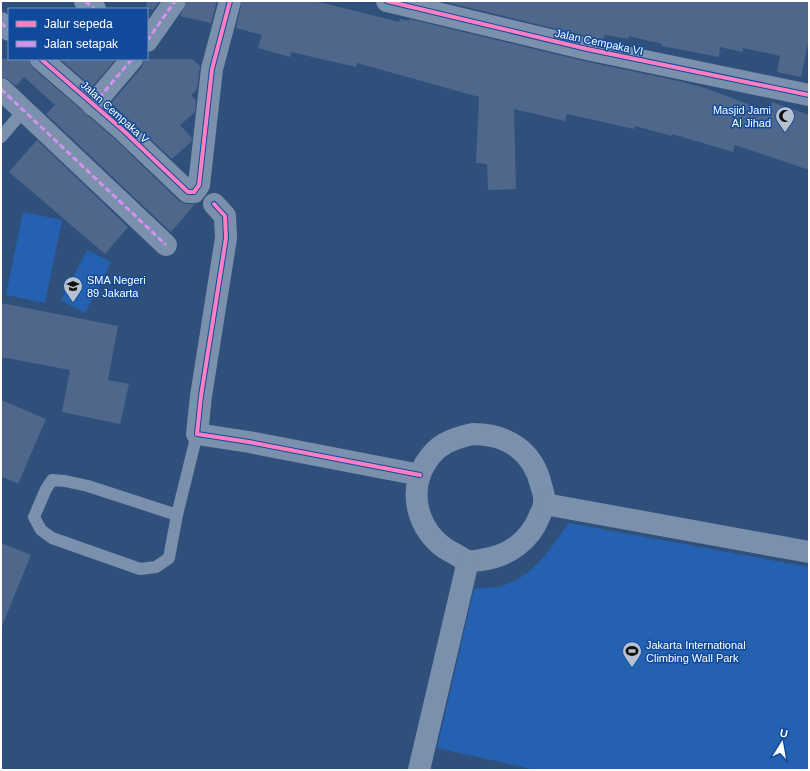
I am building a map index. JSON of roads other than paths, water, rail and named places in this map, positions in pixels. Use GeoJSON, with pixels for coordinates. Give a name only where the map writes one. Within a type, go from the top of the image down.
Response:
{"type":"FeatureCollection","features":[{"type":"Feature","properties":{"kind":"street"},"geometry":{"type":"LineString","coordinates":[[85,1],[94,8]]}},
{"type":"Feature","properties":{"kind":"street"},"geometry":{"type":"LineString","coordinates":[[148,40],[175,1]]}},
{"type":"Feature","properties":{"kind":"street","name":"Jalan Cempaka V"},"geometry":{"type":"LineString","coordinates":[[42,60],[124,131],[188,192],[194,192],[199,185],[212,69],[230,1]]}},
{"type":"Feature","properties":{"kind":"street","name":"Jalan Cempaka VI"},"geometry":{"type":"LineString","coordinates":[[387,1],[587,49],[809,95]]}},
{"type":"Feature","properties":{"kind":"street"},"geometry":{"type":"LineString","coordinates":[[93,104],[131,60]]}},
{"type":"Feature","properties":{"kind":"street"},"geometry":{"type":"LineString","coordinates":[[1,88],[166,246]]}},
{"type":"Feature","properties":{"kind":"street"},"geometry":{"type":"LineString","coordinates":[[214,204],[225,216],[226,238],[197,434],[249,442],[420,475]]}},
{"type":"Feature","properties":{"kind":"street"},"geometry":{"type":"LineString","coordinates":[[473,434],[487,434],[501,437],[514,443],[525,452],[534,464],[539,476],[544,504],[533,531],[512,550],[500,556],[468,561],[445,549],[434,540],[425,529],[419,516],[416,503],[416,489],[420,475],[431,457],[446,443],[459,437],[473,434]]}},
{"type":"Feature","properties":{"kind":"street"},"geometry":{"type":"LineString","coordinates":[[544,504],[809,552]]}},
{"type":"Feature","properties":{"kind":"street"},"geometry":{"type":"LineString","coordinates":[[419,770],[468,561]]}},
{"type":"Feature","properties":{"kind":"lane"},"geometry":{"type":"LineString","coordinates":[[1,137],[24,110]]}},
{"type":"Feature","properties":{"kind":"lane"},"geometry":{"type":"LineString","coordinates":[[177,514],[88,486],[52,480],[46,489],[34,517],[40,530],[52,538],[140,569],[156,567],[169,558],[177,514],[197,434]]}},
{"type":"Feature","properties":{"kind":"place","name":"Masjid Jami Al Jihad"},"geometry":{"type":"Point","coordinates":[785,133]}},
{"type":"Feature","properties":{"kind":"place","name":"SMA Negeri 89 Jakarta"},"geometry":{"type":"Point","coordinates":[73,303]}},
{"type":"Feature","properties":{"kind":"place","name":"Jakarta International Climbing Wall Park"},"geometry":{"type":"Point","coordinates":[632,668]}}]}
